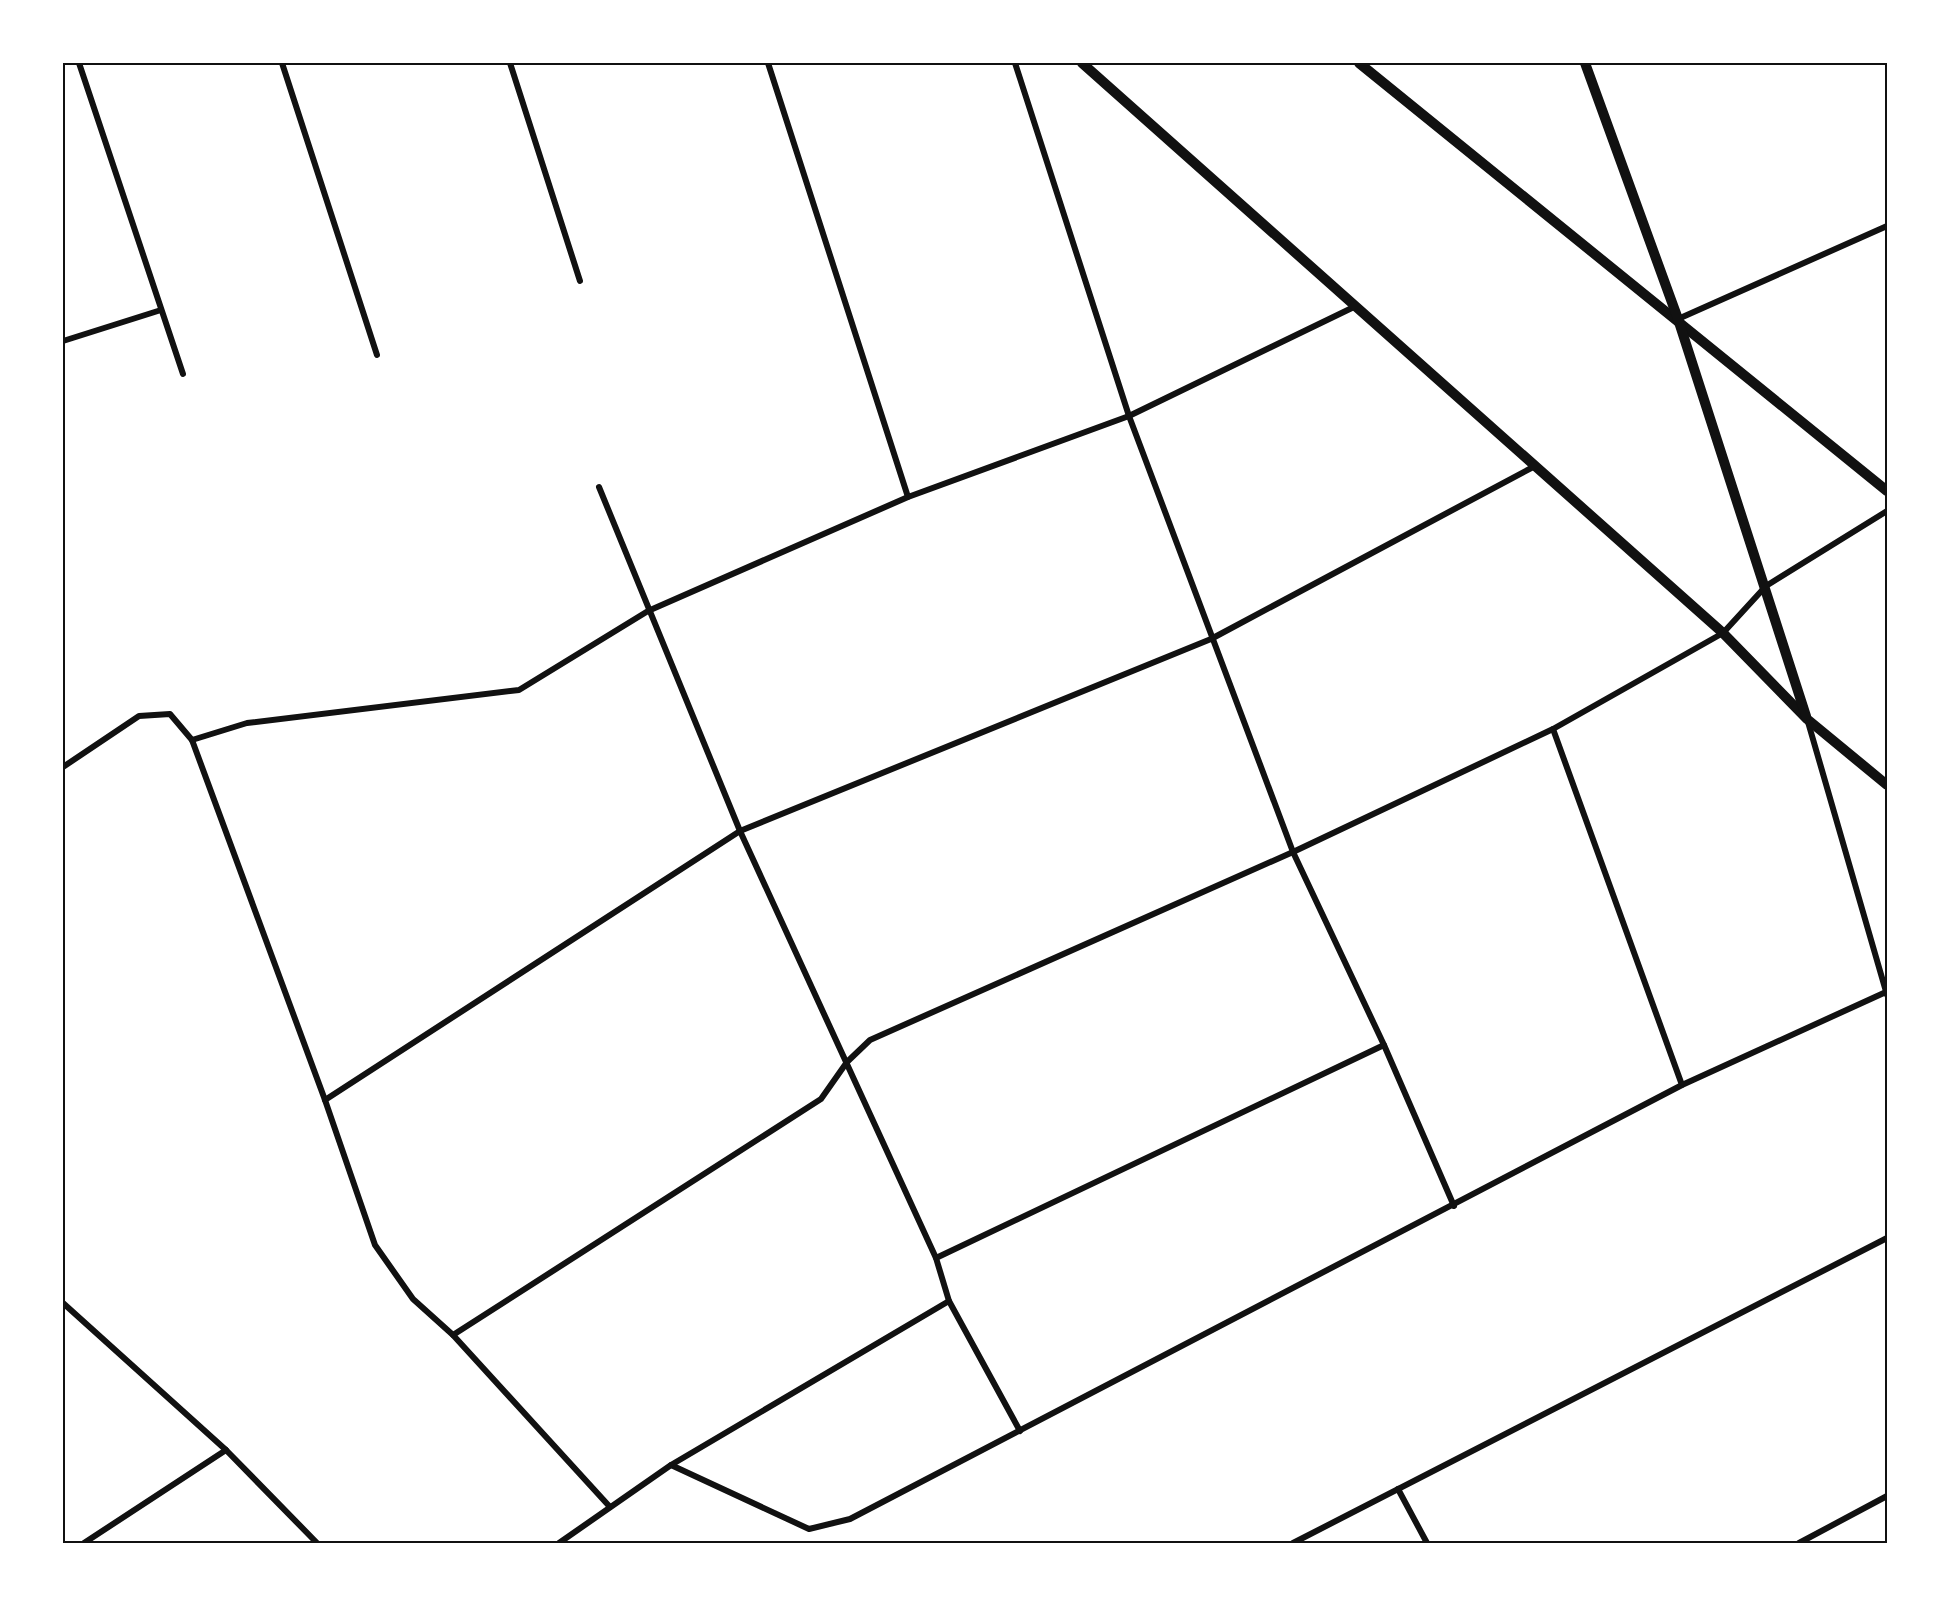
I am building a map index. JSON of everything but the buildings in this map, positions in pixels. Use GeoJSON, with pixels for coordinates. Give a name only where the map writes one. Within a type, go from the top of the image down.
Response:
{"type":"FeatureCollection","features":[{"type":"Feature","properties":{"kind":"street"},"geometry":{"type":"LineString","coordinates":[[79,63],[183,374]]}},
{"type":"Feature","properties":{"kind":"street"},"geometry":{"type":"LineString","coordinates":[[282,63],[377,355]]}},
{"type":"Feature","properties":{"kind":"street"},"geometry":{"type":"LineString","coordinates":[[510,63],[580,281]]}},
{"type":"Feature","properties":{"kind":"street"},"geometry":{"type":"LineString","coordinates":[[768,63],[908,497]]}},
{"type":"Feature","properties":{"kind":"street"},"geometry":{"type":"LineString","coordinates":[[1015,63],[1129,416],[1211,639],[1293,852],[1384,1045],[1454,1206]]}},
{"type":"Feature","properties":{"kind":"street"},"geometry":{"type":"LineString","coordinates":[[1082,63],[1723,633],[1807,719],[1887,785]]}},
{"type":"Feature","properties":{"kind":"street"},"geometry":{"type":"LineString","coordinates":[[1359,63],[1678,319],[1887,491]]}},
{"type":"Feature","properties":{"kind":"street"},"geometry":{"type":"LineString","coordinates":[[671,1465],[809,1529],[850,1519],[1682,1086],[1886,994],[1807,719],[1766,586],[1678,319],[1585,63]]}},
{"type":"Feature","properties":{"kind":"street"},"geometry":{"type":"LineString","coordinates":[[1678,319],[1887,226]]}},
{"type":"Feature","properties":{"kind":"street"},"geometry":{"type":"LineString","coordinates":[[192,740],[247,723],[519,690],[648,611],[908,497],[1129,416],[1356,306]]}},
{"type":"Feature","properties":{"kind":"street"},"geometry":{"type":"LineString","coordinates":[[63,341],[161,310]]}},
{"type":"Feature","properties":{"kind":"street"},"geometry":{"type":"LineString","coordinates":[[326,1100],[740,831],[1211,639],[1536,466]]}},
{"type":"Feature","properties":{"kind":"street"},"geometry":{"type":"LineString","coordinates":[[599,487],[740,831],[936,1258],[949,1301],[1020,1431]]}},
{"type":"Feature","properties":{"kind":"street"},"geometry":{"type":"LineString","coordinates":[[453,1335],[821,1099],[847,1062],[870,1040],[1293,852],[1553,729],[1723,633],[1766,586],[1887,511]]}},
{"type":"Feature","properties":{"kind":"street"},"geometry":{"type":"LineString","coordinates":[[63,767],[139,716],[170,714],[192,740],[326,1100],[375,1245],[413,1299],[453,1335],[610,1507]]}},
{"type":"Feature","properties":{"kind":"street"},"geometry":{"type":"LineString","coordinates":[[1553,729],[1682,1086]]}},
{"type":"Feature","properties":{"kind":"street"},"geometry":{"type":"LineString","coordinates":[[936,1258],[1384,1045]]}},
{"type":"Feature","properties":{"kind":"street"},"geometry":{"type":"LineString","coordinates":[[1293,1543],[1887,1238]]}},
{"type":"Feature","properties":{"kind":"street"},"geometry":{"type":"LineString","coordinates":[[559,1543],[671,1465],[949,1301]]}},
{"type":"Feature","properties":{"kind":"street"},"geometry":{"type":"LineString","coordinates":[[63,1303],[225,1450],[317,1543]]}},
{"type":"Feature","properties":{"kind":"street"},"geometry":{"type":"LineString","coordinates":[[84,1543],[225,1450]]}},
{"type":"Feature","properties":{"kind":"street"},"geometry":{"type":"LineString","coordinates":[[1398,1489],[1427,1543]]}},
{"type":"Feature","properties":{"kind":"street"},"geometry":{"type":"LineString","coordinates":[[1798,1543],[1887,1496]]}}]}
